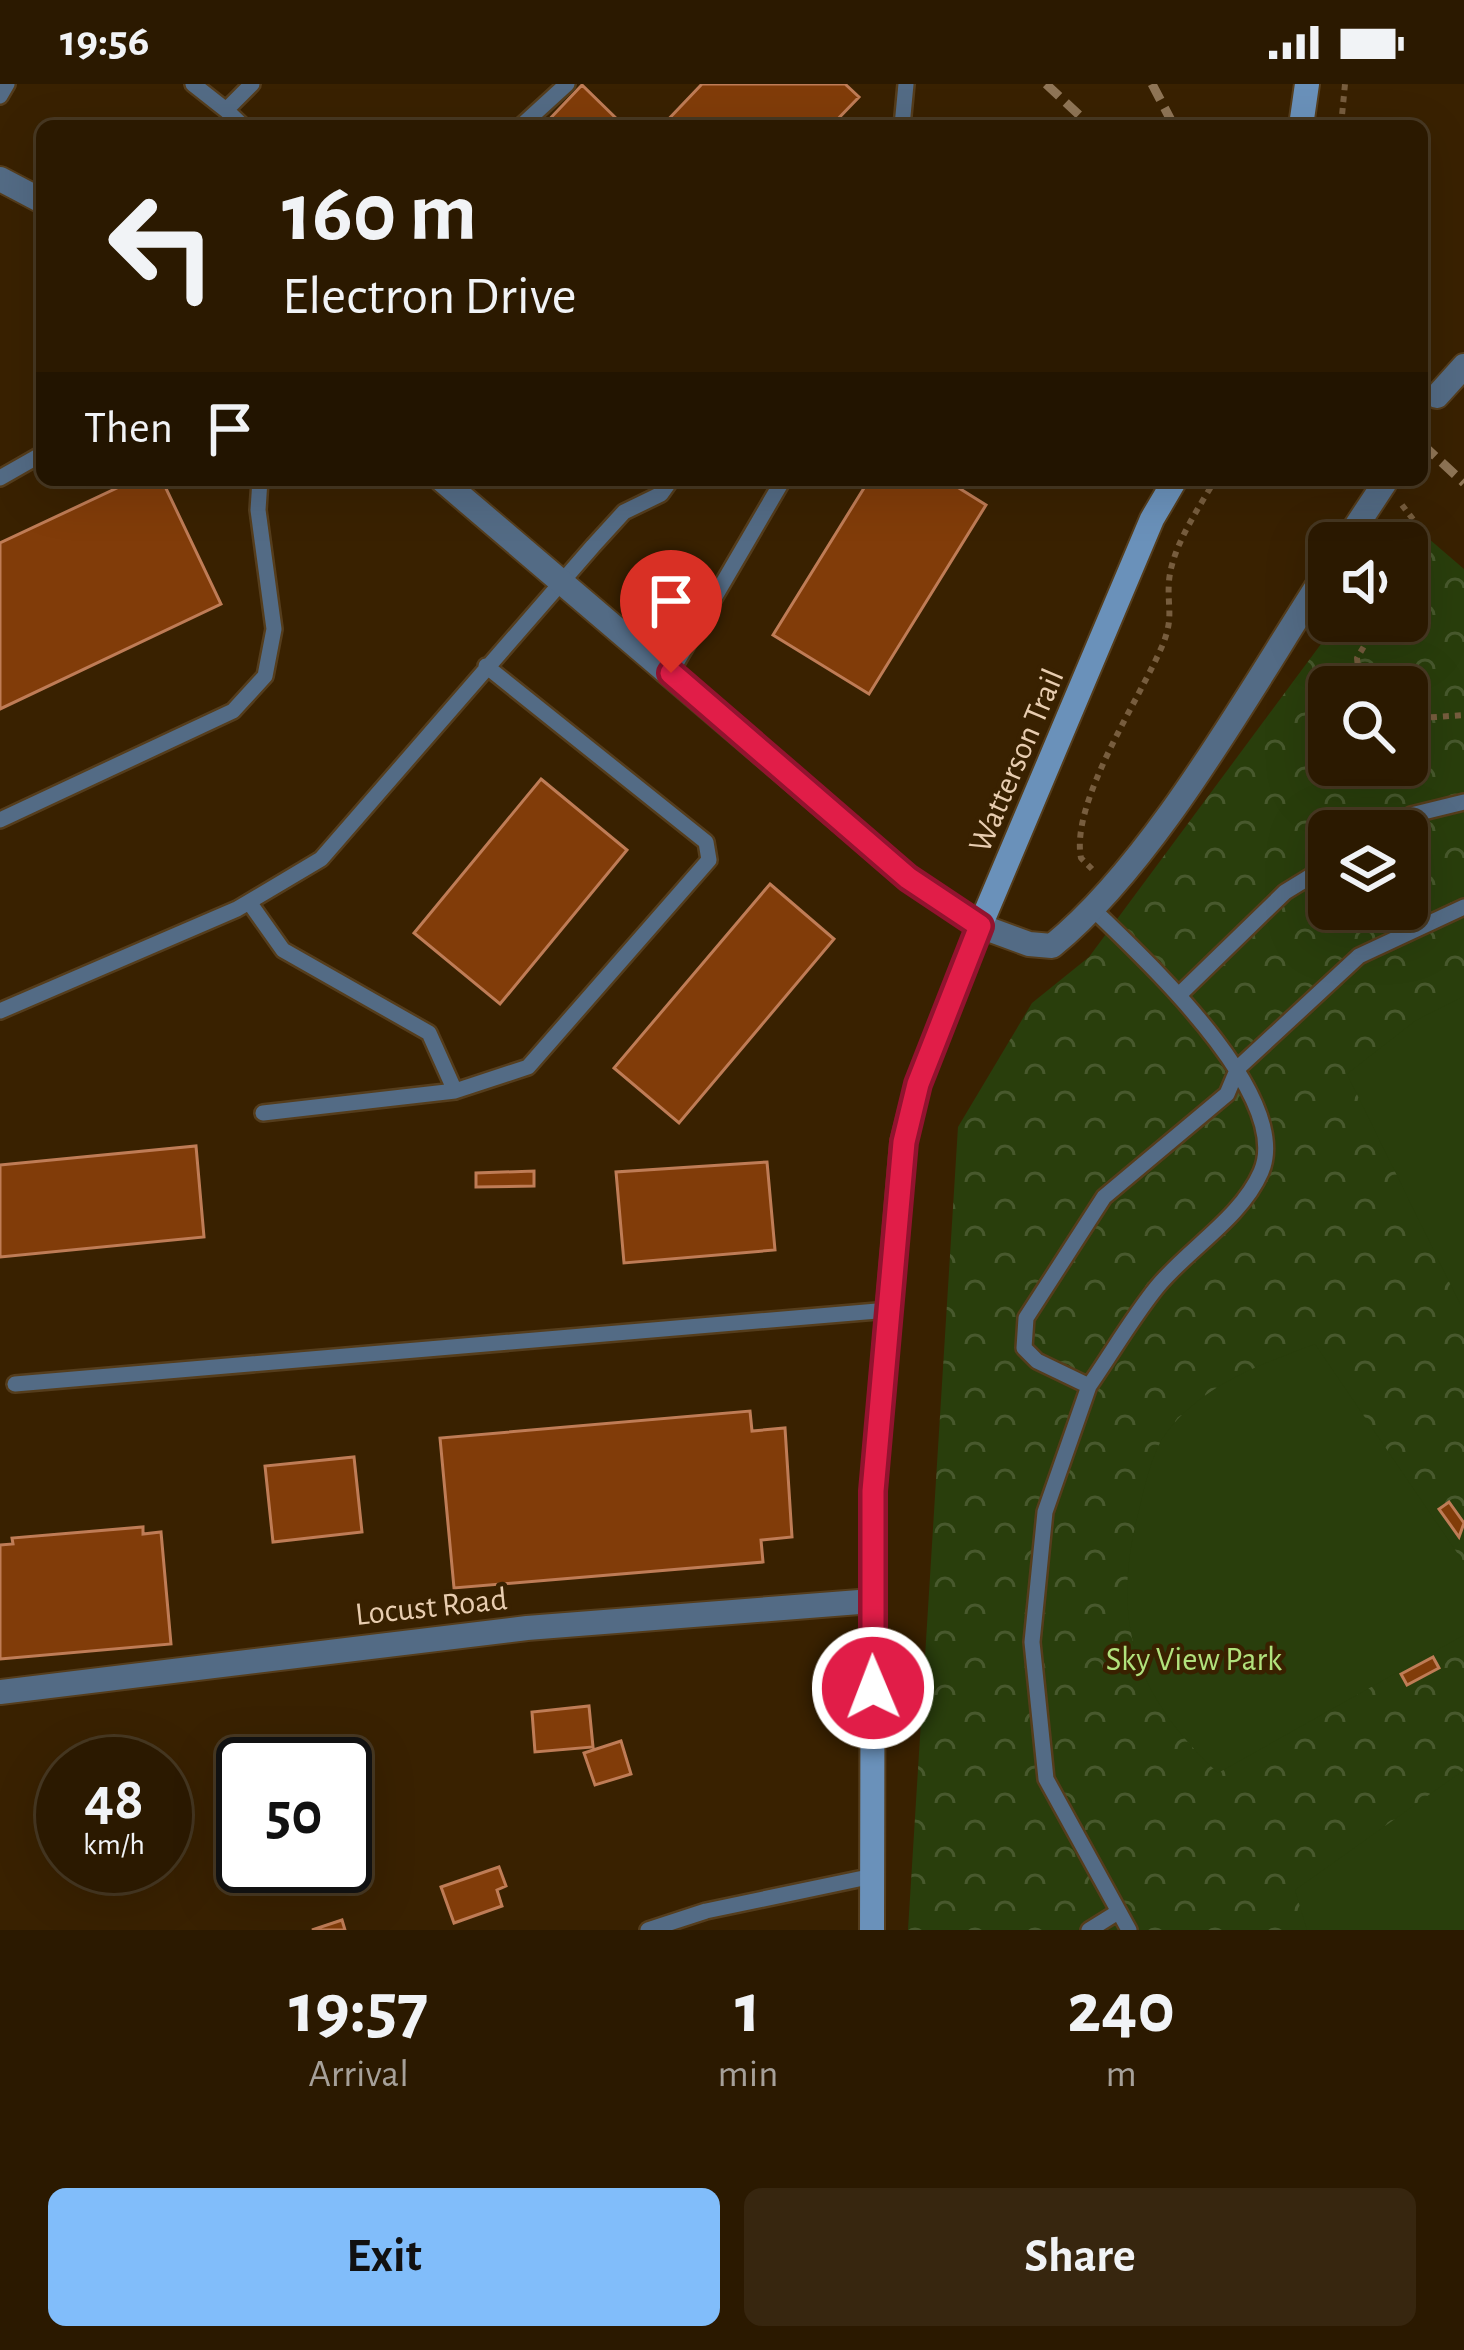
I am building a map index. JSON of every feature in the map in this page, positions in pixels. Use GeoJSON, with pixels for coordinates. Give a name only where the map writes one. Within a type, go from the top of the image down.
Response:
{"type":"FeatureCollection","features":[{"type":"Feature","properties":{"kind":"main road"},"geometry":{"type":"LineString","coordinates":[[1302,120],[1307,86]]}},
{"type":"Feature","properties":{"kind":"main road","name":"Watterson Trail"},"geometry":{"type":"LineString","coordinates":[[872,1930],[873,1491],[904,1142],[918,1084],[980,926],[1170,487]]}},
{"type":"Feature","properties":{"kind":"street"},"geometry":{"type":"LineString","coordinates":[[0,179],[36,198]]}},
{"type":"Feature","properties":{"kind":"street"},"geometry":{"type":"LineString","coordinates":[[1437,396],[1464,366]]}},
{"type":"Feature","properties":{"kind":"street"},"geometry":{"type":"LineString","coordinates":[[449,486],[908,878],[980,926],[1052,946],[1095,910],[1112,888],[1308,599]]}},
{"type":"Feature","properties":{"kind":"street"},"geometry":{"type":"LineString","coordinates":[[1360,522],[1383,486]]}},
{"type":"Feature","properties":{"kind":"street","name":"Locust Road"},"geometry":{"type":"LineString","coordinates":[[0,1692],[527,1628],[872,1601]]}},
{"type":"Feature","properties":{"kind":"lane"},"geometry":{"type":"LineString","coordinates":[[0,96],[7,84]]}},
{"type":"Feature","properties":{"kind":"lane"},"geometry":{"type":"LineString","coordinates":[[194,84],[237,120]]}},
{"type":"Feature","properties":{"kind":"lane"},"geometry":{"type":"LineString","coordinates":[[226,110],[252,84]]}},
{"type":"Feature","properties":{"kind":"lane"},"geometry":{"type":"LineString","coordinates":[[528,120],[567,84]]}},
{"type":"Feature","properties":{"kind":"lane"},"geometry":{"type":"LineString","coordinates":[[903,120],[906,84]]}},
{"type":"Feature","properties":{"kind":"lane"},"geometry":{"type":"LineString","coordinates":[[0,478],[36,457]]}},
{"type":"Feature","properties":{"kind":"lane"},"geometry":{"type":"LineString","coordinates":[[0,820],[233,711],[265,676],[274,629],[258,510],[260,486]]}},
{"type":"Feature","properties":{"kind":"lane"},"geometry":{"type":"LineString","coordinates":[[0,1011],[249,902],[321,859],[624,512],[662,494],[667,486]]}},
{"type":"Feature","properties":{"kind":"lane"},"geometry":{"type":"LineString","coordinates":[[671,673],[780,486]]}},
{"type":"Feature","properties":{"kind":"lane"},"geometry":{"type":"LineString","coordinates":[[263,1112],[455,1091],[528,1067],[710,860],[706,842],[486,666]]}},
{"type":"Feature","properties":{"kind":"lane"},"geometry":{"type":"LineString","coordinates":[[1428,811],[1464,802]]}},
{"type":"Feature","properties":{"kind":"lane"},"geometry":{"type":"LineString","coordinates":[[1181,993],[1286,892],[1308,878]]}},
{"type":"Feature","properties":{"kind":"lane"},"geometry":{"type":"LineString","coordinates":[[249,902],[283,950],[429,1033],[455,1091]]}},
{"type":"Feature","properties":{"kind":"lane"},"geometry":{"type":"LineString","coordinates":[[1089,1386],[1037,1361],[1024,1348],[1026,1318],[1104,1197],[1226,1094],[1238,1068],[1359,956],[1464,907]]}},
{"type":"Feature","properties":{"kind":"lane"},"geometry":{"type":"LineString","coordinates":[[1095,910],[1181,993],[1238,1068],[1260,1124],[1264,1168],[1245,1196],[1158,1286],[1089,1386],[1045,1512],[1033,1642],[1046,1779],[1129,1930]]}},
{"type":"Feature","properties":{"kind":"lane"},"geometry":{"type":"LineString","coordinates":[[15,1384],[890,1310]]}},
{"type":"Feature","properties":{"kind":"lane"},"geometry":{"type":"LineString","coordinates":[[648,1930],[706,1911],[873,1876]]}},
{"type":"Feature","properties":{"kind":"lane"},"geometry":{"type":"LineString","coordinates":[[1089,1930],[1118,1912]]}},
{"type":"Feature","properties":{"kind":"path"},"geometry":{"type":"LineString","coordinates":[[1341,120],[1345,84]]}},
{"type":"Feature","properties":{"kind":"path"},"geometry":{"type":"LineString","coordinates":[[1112,888],[1081,858],[1081,822],[1163,644],[1174,612],[1169,582],[1212,486]]}},
{"type":"Feature","properties":{"kind":"path"},"geometry":{"type":"LineString","coordinates":[[1386,486],[1416,522]]}},
{"type":"Feature","properties":{"kind":"path"},"geometry":{"type":"LineString","coordinates":[[1428,718],[1464,715]]}},
{"type":"Feature","properties":{"kind":"green space","name":"Sky View Park"},"geometry":{"type":"Polygon","coordinates":[[[1428,538],[1464,569],[1464,1930],[908,1930],[958,1127],[1032,1003],[1089,957],[1322,642],[1428,642],[1428,538]]]}},
{"type":"Feature","properties":{"kind":"green space"},"geometry":{"type":"Polygon","coordinates":[[[1464,996],[1464,1312],[1347,1074],[1415,1021],[1464,996]]]}},
{"type":"Feature","properties":{"kind":"green space"},"geometry":{"type":"Polygon","coordinates":[[[1315,1344],[1464,1563],[1464,1635],[1218,1773],[1166,1714],[1136,1654],[1127,1587],[1139,1510],[1157,1449],[1182,1415],[1234,1378],[1315,1344]]]}},
{"type":"Feature","properties":{"kind":"green space"},"geometry":{"type":"Polygon","coordinates":[[[1464,1770],[1464,1930],[1307,1930],[1295,1890],[1464,1770]]]}},
{"type":"Feature","properties":{"kind":"building"},"geometry":{"type":"Polygon","coordinates":[[[702,84],[845,84],[859,97],[837,120],[668,120],[702,84]]]}},
{"type":"Feature","properties":{"kind":"building"},"geometry":{"type":"Polygon","coordinates":[[[582,85],[618,120],[549,120],[582,85]]]}},
{"type":"Feature","properties":{"kind":"building"},"geometry":{"type":"Polygon","coordinates":[[[121,486],[165,486],[221,604],[0,709],[0,543],[121,486]]]}},
{"type":"Feature","properties":{"kind":"building"},"geometry":{"type":"Polygon","coordinates":[[[865,486],[956,486],[986,505],[869,694],[773,635],[865,486]]]}},
{"type":"Feature","properties":{"kind":"building"},"geometry":{"type":"Polygon","coordinates":[[[541,779],[627,850],[500,1004],[414,933],[541,779]]]}},
{"type":"Feature","properties":{"kind":"building"},"geometry":{"type":"Polygon","coordinates":[[[770,884],[834,939],[679,1123],[614,1068],[770,884]]]}},
{"type":"Feature","properties":{"kind":"building"},"geometry":{"type":"Polygon","coordinates":[[[196,1146],[204,1237],[0,1257],[0,1165],[196,1146]]]}},
{"type":"Feature","properties":{"kind":"building"},"geometry":{"type":"Polygon","coordinates":[[[767,1162],[775,1250],[624,1263],[616,1172],[767,1162]]]}},
{"type":"Feature","properties":{"kind":"building"},"geometry":{"type":"Polygon","coordinates":[[[534,1171],[534,1186],[476,1187],[476,1173],[534,1171]]]}},
{"type":"Feature","properties":{"kind":"building"},"geometry":{"type":"Polygon","coordinates":[[[750,1411],[752,1431],[785,1428],[792,1537],[761,1540],[763,1562],[454,1588],[440,1438],[750,1411]]]}},
{"type":"Feature","properties":{"kind":"building"},"geometry":{"type":"Polygon","coordinates":[[[354,1457],[362,1532],[273,1542],[265,1466],[354,1457]]]}},
{"type":"Feature","properties":{"kind":"building"},"geometry":{"type":"Polygon","coordinates":[[[1449,1502],[1464,1523],[1459,1537],[1439,1509],[1449,1502]]]}},
{"type":"Feature","properties":{"kind":"building"},"geometry":{"type":"Polygon","coordinates":[[[143,1527],[143,1534],[161,1532],[171,1644],[0,1659],[0,1545],[13,1544],[12,1538],[143,1527]]]}},
{"type":"Feature","properties":{"kind":"building"},"geometry":{"type":"Polygon","coordinates":[[[1433,1657],[1439,1668],[1407,1685],[1401,1674],[1433,1657]]]}},
{"type":"Feature","properties":{"kind":"building"},"geometry":{"type":"Polygon","coordinates":[[[589,1706],[593,1747],[535,1752],[532,1712],[589,1706]]]}},
{"type":"Feature","properties":{"kind":"building"},"geometry":{"type":"Polygon","coordinates":[[[621,1741],[631,1774],[595,1785],[584,1753],[621,1741]]]}},
{"type":"Feature","properties":{"kind":"building"},"geometry":{"type":"Polygon","coordinates":[[[499,1867],[506,1886],[497,1890],[502,1906],[454,1923],[441,1887],[499,1867]]]}},
{"type":"Feature","properties":{"kind":"building"},"geometry":{"type":"Polygon","coordinates":[[[342,1920],[345,1930],[312,1930],[342,1920]]]}},
{"type":"Feature","properties":{"kind":"railway"},"geometry":{"type":"LineString","coordinates":[[1046,84],[1085,120]]}},
{"type":"Feature","properties":{"kind":"railway"},"geometry":{"type":"LineString","coordinates":[[1152,84],[1171,120]]}},
{"type":"Feature","properties":{"kind":"railway"},"geometry":{"type":"LineString","coordinates":[[1428,450],[1464,483]]}},
{"type":"Feature","properties":{"kind":"route"},"geometry":{"type":"LineString","coordinates":[[671,673],[908,878],[980,926],[918,1084],[904,1142],[873,1491],[873,1688]]}}]}
